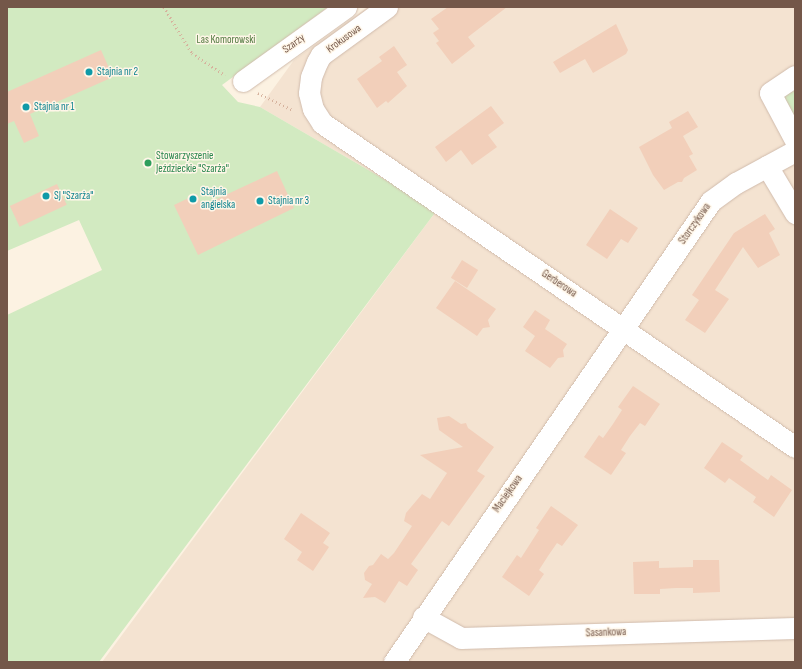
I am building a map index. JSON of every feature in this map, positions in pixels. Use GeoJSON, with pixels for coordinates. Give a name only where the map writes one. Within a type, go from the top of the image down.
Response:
{"type":"FeatureCollection","features":[{"type":"Feature","properties":{"kind":"street","name":"Szarży"},"geometry":{"type":"LineString","coordinates":[[243,81],[346,7]]}},
{"type":"Feature","properties":{"kind":"street","name":"Krokusowa"},"geometry":{"type":"LineString","coordinates":[[322,123],[313,109],[309,93],[311,77],[317,62],[321,55],[387,7]]}},
{"type":"Feature","properties":{"kind":"street"},"geometry":{"type":"LineString","coordinates":[[795,76],[770,93],[795,140]]}},
{"type":"Feature","properties":{"kind":"street","name":"Gerberowa"},"geometry":{"type":"LineString","coordinates":[[322,123],[795,447]]}},
{"type":"Feature","properties":{"kind":"street","name":"Storczykowa"},"geometry":{"type":"LineString","coordinates":[[623,328],[711,201],[767,166],[795,151]]}},
{"type":"Feature","properties":{"kind":"street"},"geometry":{"type":"LineString","coordinates":[[767,166],[795,213]]}},
{"type":"Feature","properties":{"kind":"street","name":"Maciejkowa"},"geometry":{"type":"LineString","coordinates":[[394,662],[423,617],[623,328]]}},
{"type":"Feature","properties":{"kind":"street","name":"Sasankowa"},"geometry":{"type":"LineString","coordinates":[[423,617],[461,638],[795,628]]}},
{"type":"Feature","properties":{"kind":"path"},"geometry":{"type":"LineString","coordinates":[[164,7],[192,53],[218,72],[243,81]]}},
{"type":"Feature","properties":{"kind":"shaded area"},"geometry":{"type":"Polygon","coordinates":[[[368,7],[795,7],[795,662],[102,662],[437,210],[260,107],[294,60],[368,7]]]}},
{"type":"Feature","properties":{"kind":"green space","name":"Las Komorowski"},"geometry":{"type":"Polygon","coordinates":[[[7,7],[328,7],[222,85],[238,102],[260,107],[437,210],[99,662],[7,662],[7,315],[102,270],[79,220],[7,251],[7,7]]]}},
{"type":"Feature","properties":{"kind":"green space"},"geometry":{"type":"Polygon","coordinates":[[[795,83],[795,129],[780,93],[795,83]]]}},
{"type":"Feature","properties":{"kind":"building"},"geometry":{"type":"Polygon","coordinates":[[[448,7],[507,7],[468,37],[475,46],[452,64],[436,43],[439,41],[433,33],[439,29],[431,19],[448,7]]]}},
{"type":"Feature","properties":{"kind":"building"},"geometry":{"type":"Polygon","coordinates":[[[616,24],[628,50],[626,54],[593,73],[585,59],[560,73],[553,62],[616,24]]]}},
{"type":"Feature","properties":{"kind":"building"},"geometry":{"type":"Polygon","coordinates":[[[394,46],[407,65],[397,72],[407,86],[388,103],[386,101],[377,108],[357,79],[382,61],[379,57],[394,46]]]}},
{"type":"Feature","properties":{"kind":"building"},"geometry":{"type":"Polygon","coordinates":[[[101,50],[113,77],[30,114],[39,136],[24,143],[14,121],[7,124],[7,92],[101,50]]]}},
{"type":"Feature","properties":{"kind":"building"},"geometry":{"type":"Polygon","coordinates":[[[491,106],[504,123],[488,135],[497,147],[472,165],[461,150],[446,162],[435,147],[491,106]]]}},
{"type":"Feature","properties":{"kind":"building"},"geometry":{"type":"Polygon","coordinates":[[[688,111],[698,127],[683,136],[693,154],[689,156],[697,170],[684,178],[682,182],[678,182],[664,190],[653,175],[639,147],[672,128],[669,122],[688,111]]]}},
{"type":"Feature","properties":{"kind":"building"},"geometry":{"type":"Polygon","coordinates":[[[277,171],[294,208],[198,255],[174,205],[197,194],[202,206],[277,171]]]}},
{"type":"Feature","properties":{"kind":"building","name":"SJ \"Szarża\""},"geometry":{"type":"Polygon","coordinates":[[[57,184],[67,205],[20,227],[10,206],[57,184]]]}},
{"type":"Feature","properties":{"kind":"building"},"geometry":{"type":"Polygon","coordinates":[[[610,209],[638,228],[628,243],[621,239],[607,259],[586,245],[610,209]]]}},
{"type":"Feature","properties":{"kind":"building"},"geometry":{"type":"Polygon","coordinates":[[[765,214],[775,229],[769,233],[780,255],[758,268],[743,247],[715,290],[729,299],[705,333],[685,320],[699,300],[692,295],[734,233],[765,214]]]}},
{"type":"Feature","properties":{"kind":"building"},"geometry":{"type":"Polygon","coordinates":[[[462,260],[478,270],[467,288],[451,278],[462,260]]]}},
{"type":"Feature","properties":{"kind":"building"},"geometry":{"type":"Polygon","coordinates":[[[455,281],[496,309],[488,320],[490,327],[483,328],[477,336],[436,308],[455,281]]]}},
{"type":"Feature","properties":{"kind":"building"},"geometry":{"type":"Polygon","coordinates":[[[535,310],[550,320],[545,329],[567,344],[563,350],[564,357],[558,358],[550,368],[525,351],[535,336],[523,327],[535,310]]]}},
{"type":"Feature","properties":{"kind":"building"},"geometry":{"type":"Polygon","coordinates":[[[633,386],[660,404],[645,426],[640,423],[630,436],[621,450],[626,453],[611,475],[584,457],[599,435],[603,438],[613,424],[622,410],[618,407],[633,386]]]}},
{"type":"Feature","properties":{"kind":"building"},"geometry":{"type":"Polygon","coordinates":[[[449,416],[461,424],[466,423],[468,428],[494,447],[477,471],[485,476],[449,526],[442,521],[411,564],[418,570],[407,586],[399,581],[385,603],[375,597],[363,598],[372,584],[365,580],[364,573],[369,566],[373,565],[381,554],[388,559],[394,553],[412,526],[404,521],[406,513],[422,494],[430,499],[447,473],[420,455],[463,447],[439,430],[437,418],[449,416]]]}},
{"type":"Feature","properties":{"kind":"building"},"geometry":{"type":"Polygon","coordinates":[[[722,442],[743,456],[740,460],[768,480],[771,475],[792,490],[774,517],[753,502],[756,497],[729,478],[725,483],[704,468],[722,442]]]}},
{"type":"Feature","properties":{"kind":"building"},"geometry":{"type":"Polygon","coordinates":[[[551,506],[578,525],[562,546],[557,543],[548,556],[539,570],[544,574],[529,596],[502,577],[517,555],[521,558],[539,530],[536,528],[551,506]]]}},
{"type":"Feature","properties":{"kind":"building"},"geometry":{"type":"Polygon","coordinates":[[[301,513],[330,533],[323,543],[329,547],[313,571],[297,560],[302,552],[284,539],[301,513]]]}},
{"type":"Feature","properties":{"kind":"building"},"geometry":{"type":"Polygon","coordinates":[[[693,560],[719,560],[720,592],[693,593],[693,588],[676,588],[660,589],[660,594],[634,594],[633,562],[659,561],[659,568],[693,567],[693,560]]]}},
{"type":"Feature","properties":{"kind":"place","name":"Stajnia nr 2"},"geometry":{"type":"Point","coordinates":[89,72]}},
{"type":"Feature","properties":{"kind":"place","name":"Stajnia nr 1"},"geometry":{"type":"Point","coordinates":[26,107]}},
{"type":"Feature","properties":{"kind":"place","name":"Stowarzyszenie Jeździeckie \"Szarża\""},"geometry":{"type":"Point","coordinates":[148,163]}},
{"type":"Feature","properties":{"kind":"place","name":"SJ \"Szarża\""},"geometry":{"type":"Point","coordinates":[46,196]}},
{"type":"Feature","properties":{"kind":"place","name":"Stajnia angielska"},"geometry":{"type":"Point","coordinates":[193,199]}},
{"type":"Feature","properties":{"kind":"place","name":"Stajnia nr 3"},"geometry":{"type":"Point","coordinates":[260,201]}}]}
